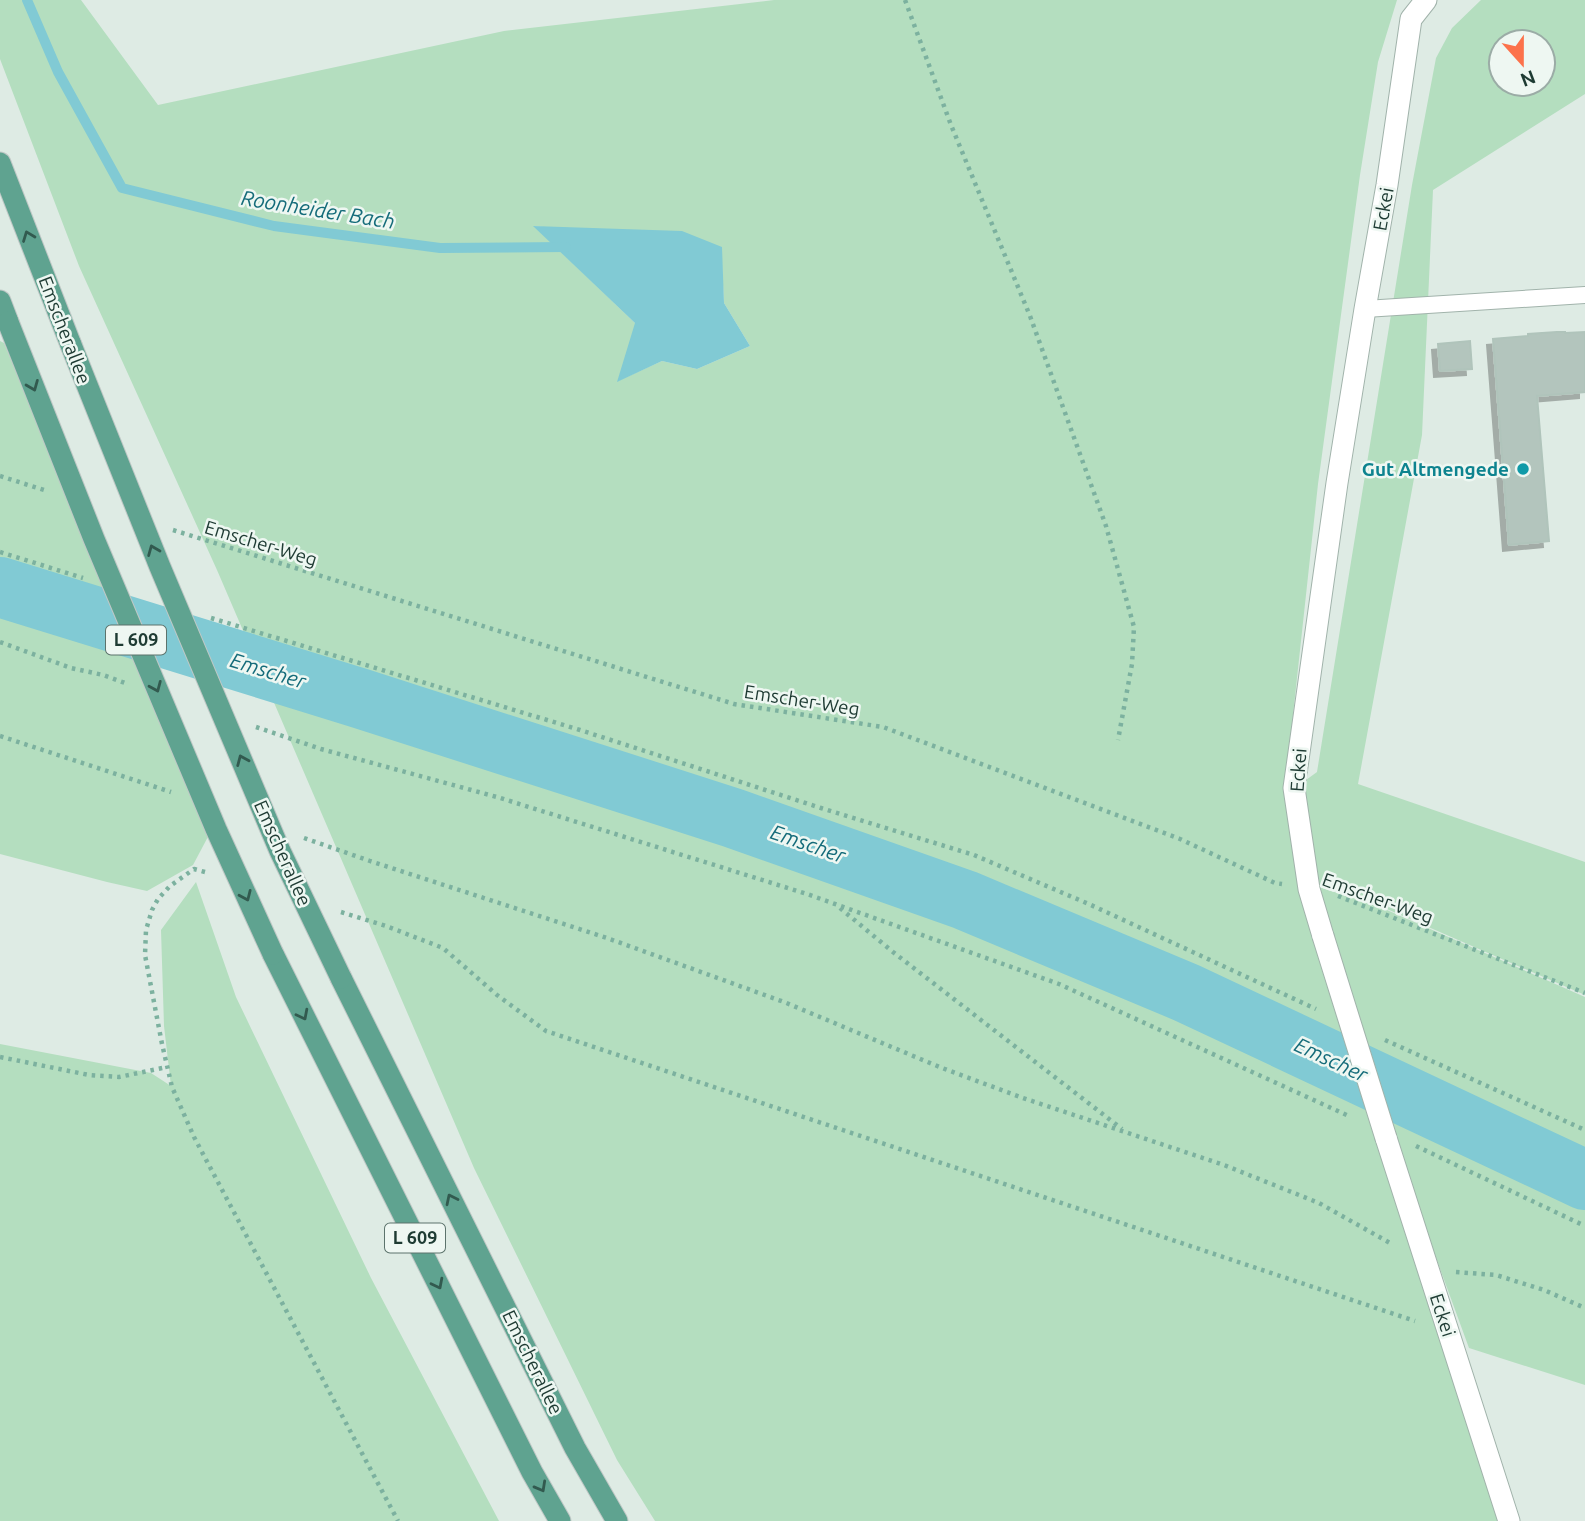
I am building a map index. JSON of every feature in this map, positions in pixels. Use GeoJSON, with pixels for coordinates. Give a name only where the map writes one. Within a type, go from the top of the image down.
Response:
{"type":"FeatureCollection","features":[{"type":"Feature","properties":{"kind":"main road","name":"Emscherallee"},"geometry":{"type":"LineString","coordinates":[[0,163],[160,567],[275,839],[341,978],[575,1448],[617,1521]]}},
{"type":"Feature","properties":{"kind":"main road","name":"L 609"},"geometry":{"type":"LineString","coordinates":[[0,302],[94,539],[216,829],[273,954],[532,1472],[560,1521]]}},
{"type":"Feature","properties":{"kind":"street","name":"Eckei"},"geometry":{"type":"LineString","coordinates":[[1426,0],[1411,19],[1387,185],[1337,483],[1294,788],[1309,889],[1323,936],[1396,1140],[1429,1271],[1509,1521]]}},
{"type":"Feature","properties":{"kind":"lane"},"geometry":{"type":"LineString","coordinates":[[1365,309],[1585,295]]}},
{"type":"Feature","properties":{"kind":"path"},"geometry":{"type":"LineString","coordinates":[[905,0],[951,125],[1030,317],[1106,526],[1134,627],[1132,664],[1118,740]]}},
{"type":"Feature","properties":{"kind":"path"},"geometry":{"type":"LineString","coordinates":[[0,476],[51,492]]}},
{"type":"Feature","properties":{"kind":"path","name":"Emscher-Weg"},"geometry":{"type":"LineString","coordinates":[[167,528],[734,704],[883,727],[1180,839],[1275,883],[1339,896],[1585,993]]}},
{"type":"Feature","properties":{"kind":"path"},"geometry":{"type":"LineString","coordinates":[[0,552],[96,582]]}},
{"type":"Feature","properties":{"kind":"path"},"geometry":{"type":"LineString","coordinates":[[200,614],[580,730],[974,855],[1091,905],[1325,1013]]}},
{"type":"Feature","properties":{"kind":"path"},"geometry":{"type":"LineString","coordinates":[[0,642],[71,668],[129,684]]}},
{"type":"Feature","properties":{"kind":"path"},"geometry":{"type":"LineString","coordinates":[[244,723],[321,749],[497,797],[836,905],[1059,984],[1357,1119]]}},
{"type":"Feature","properties":{"kind":"path"},"geometry":{"type":"LineString","coordinates":[[0,736],[176,793]]}},
{"type":"Feature","properties":{"kind":"path"},"geometry":{"type":"LineString","coordinates":[[292,834],[607,938],[784,1002],[942,1068],[1023,1098],[1223,1164],[1319,1203],[1429,1271],[1496,1275],[1545,1290],[1585,1308]]}},
{"type":"Feature","properties":{"kind":"path"},"geometry":{"type":"LineString","coordinates":[[207,873],[194,869],[170,886],[158,899],[146,930],[145,955],[172,1087],[194,1137],[398,1521]]}},
{"type":"Feature","properties":{"kind":"path"},"geometry":{"type":"LineString","coordinates":[[836,905],[1126,1132]]}},
{"type":"Feature","properties":{"kind":"path"},"geometry":{"type":"LineString","coordinates":[[335,911],[386,926],[443,948],[497,995],[546,1031],[1449,1332]]}},
{"type":"Feature","properties":{"kind":"path"},"geometry":{"type":"LineString","coordinates":[[1374,1035],[1585,1130]]}},
{"type":"Feature","properties":{"kind":"path"},"geometry":{"type":"LineString","coordinates":[[0,1057],[89,1075],[119,1077],[167,1067]]}},
{"type":"Feature","properties":{"kind":"path"},"geometry":{"type":"LineString","coordinates":[[1396,1140],[1585,1226]]}},
{"type":"Feature","properties":{"kind":"green space"},"geometry":{"type":"Polygon","coordinates":[[[0,0],[81,0],[158,105],[504,31],[774,0],[1397,0],[1378,62],[1318,484],[1288,761],[1295,788],[1317,772],[1412,185],[1436,58],[1452,28],[1481,0],[1585,0],[1585,94],[1433,190],[1422,435],[1358,784],[1585,862],[1585,995],[1380,906],[1298,879],[1509,1521],[655,1521],[617,1460],[474,1168],[217,570],[79,266],[0,59],[0,0]],[[534,226],[636,324],[618,381],[662,361],[697,369],[750,346],[724,303],[721,247],[534,226]]]}},
{"type":"Feature","properties":{"kind":"green space"},"geometry":{"type":"Polygon","coordinates":[[[0,341],[4,343],[210,833],[193,865],[147,891],[0,854],[0,341]]]}},
{"type":"Feature","properties":{"kind":"green space"},"geometry":{"type":"Polygon","coordinates":[[[1298,880],[1380,907],[1585,997],[1585,1385],[1469,1348],[1298,880]]]}},
{"type":"Feature","properties":{"kind":"green space"},"geometry":{"type":"Polygon","coordinates":[[[196,882],[236,997],[371,1278],[499,1521],[0,1521],[0,1044],[151,1073],[171,1086],[164,1026],[161,930],[196,882]]]}},
{"type":"Feature","properties":{"kind":"water"},"geometry":{"type":"Polygon","coordinates":[[[533,226],[682,231],[722,247],[724,303],[750,346],[697,369],[662,361],[617,382],[635,323],[533,226]]]}},
{"type":"Feature","properties":{"kind":"building","name":"Gut Altmengede"},"geometry":{"type":"Polygon","coordinates":[[[1585,332],[1585,392],[1537,396],[1549,541],[1509,545],[1493,339],[1585,332]]]}},
{"type":"Feature","properties":{"kind":"building"},"geometry":{"type":"Polygon","coordinates":[[[1470,341],[1472,369],[1440,371],[1438,344],[1470,341]]]}},
{"type":"Feature","properties":{"kind":"waterway","name":"Roonheider Bach"},"geometry":{"type":"LineString","coordinates":[[27,0],[58,72],[122,188],[274,226],[440,248],[566,247]]}},
{"type":"Feature","properties":{"kind":"waterway","name":"Emscher"},"geometry":{"type":"LineString","coordinates":[[0,587],[733,818],[965,900],[1187,993],[1585,1180]]}},
{"type":"Feature","properties":{"kind":"place","name":"Gut Altmengede"},"geometry":{"type":"Point","coordinates":[1523,469]}}]}
